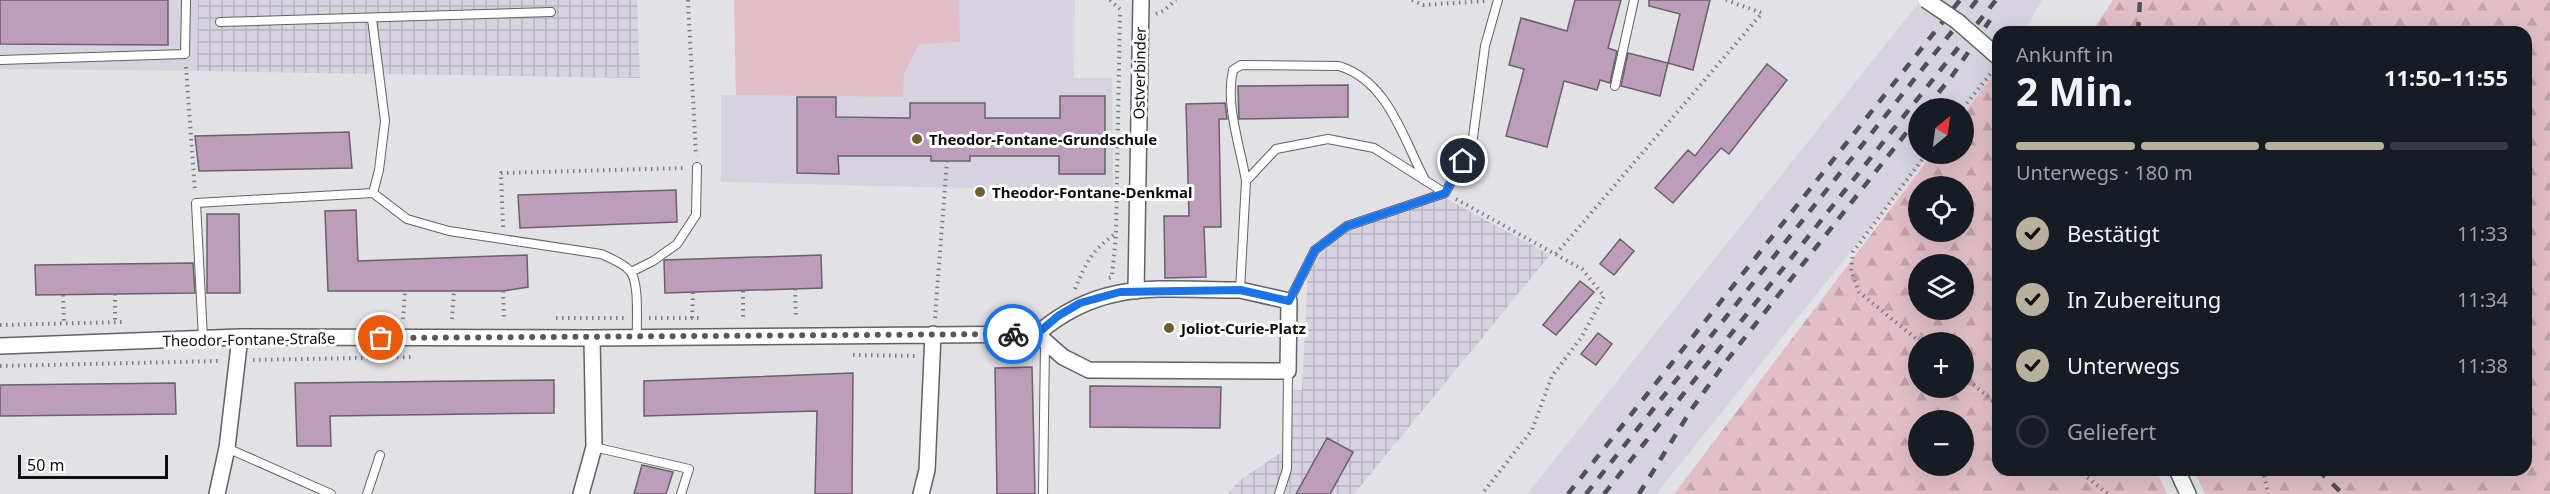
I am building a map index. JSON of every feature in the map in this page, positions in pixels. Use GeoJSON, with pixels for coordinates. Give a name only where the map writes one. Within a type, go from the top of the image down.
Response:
{"type":"FeatureCollection","features":[{"type":"Feature","properties":{"kind":"street","name":"Ostverbinder"},"geometry":{"type":"LineString","coordinates":[[1136,291],[1141,0]]}},
{"type":"Feature","properties":{"kind":"street"},"geometry":{"type":"LineString","coordinates":[[1926,0],[1957,21],[1992,52]]}},
{"type":"Feature","properties":{"kind":"street"},"geometry":{"type":"LineString","coordinates":[[1240,290],[1289,301],[1288,371],[1089,370],[1063,357],[1041,338],[1058,316],[1080,303],[1107,294],[1136,291],[1240,290]]}},
{"type":"Feature","properties":{"kind":"street"},"geometry":{"type":"LineString","coordinates":[[921,494],[927,470],[933,334]]}},
{"type":"Feature","properties":{"kind":"street","name":"Theodor-Fontane-Straße"},"geometry":{"type":"LineString","coordinates":[[0,346],[240,337],[592,338],[933,334],[1041,338]]}},
{"type":"Feature","properties":{"kind":"street"},"geometry":{"type":"LineString","coordinates":[[217,494],[227,448],[240,337]]}},
{"type":"Feature","properties":{"kind":"street"},"geometry":{"type":"LineString","coordinates":[[581,494],[594,447],[592,338]]}},
{"type":"Feature","properties":{"kind":"street"},"geometry":{"type":"LineString","coordinates":[[2180,476],[2188,494]]}},
{"type":"Feature","properties":{"kind":"lane"},"geometry":{"type":"LineString","coordinates":[[0,60],[185,54],[186,0]]}},
{"type":"Feature","properties":{"kind":"lane"},"geometry":{"type":"LineString","coordinates":[[1289,301],[1315,250],[1347,226],[1445,193],[1472,145],[1485,46],[1498,0]]}},
{"type":"Feature","properties":{"kind":"lane"},"geometry":{"type":"LineString","coordinates":[[1615,86],[1634,0]]}},
{"type":"Feature","properties":{"kind":"lane"},"geometry":{"type":"LineString","coordinates":[[220,22],[551,12]]}},
{"type":"Feature","properties":{"kind":"lane"},"geometry":{"type":"LineString","coordinates":[[372,19],[385,121],[379,170],[373,193]]}},
{"type":"Feature","properties":{"kind":"lane"},"geometry":{"type":"LineString","coordinates":[[1240,290],[1246,181],[1238,135],[1230,110],[1233,70],[1241,65],[1339,66],[1354,70],[1381,93],[1425,180]]}},
{"type":"Feature","properties":{"kind":"lane"},"geometry":{"type":"LineString","coordinates":[[1246,181],[1276,149],[1328,139],[1374,148],[1445,193]]}},
{"type":"Feature","properties":{"kind":"lane"},"geometry":{"type":"LineString","coordinates":[[631,272],[653,261],[677,244],[696,215],[697,167]]}},
{"type":"Feature","properties":{"kind":"lane"},"geometry":{"type":"LineString","coordinates":[[203,338],[196,203],[373,193],[407,219],[449,231],[601,254],[631,272],[636,286],[637,337]]}},
{"type":"Feature","properties":{"kind":"lane"},"geometry":{"type":"LineString","coordinates":[[1041,338],[1043,494]]}},
{"type":"Feature","properties":{"kind":"lane"},"geometry":{"type":"LineString","coordinates":[[1279,494],[1287,468],[1288,371]]}},
{"type":"Feature","properties":{"kind":"lane"},"geometry":{"type":"LineString","coordinates":[[594,447],[689,469],[681,494]]}},
{"type":"Feature","properties":{"kind":"lane"},"geometry":{"type":"LineString","coordinates":[[227,448],[332,494]]}},
{"type":"Feature","properties":{"kind":"lane"},"geometry":{"type":"LineString","coordinates":[[367,494],[380,455]]}},
{"type":"Feature","properties":{"kind":"path"},"geometry":{"type":"LineString","coordinates":[[504,240],[501,173],[697,167],[688,0]]}},
{"type":"Feature","properties":{"kind":"path"},"geometry":{"type":"LineString","coordinates":[[1412,0],[1423,5],[1498,0]]}},
{"type":"Feature","properties":{"kind":"path"},"geometry":{"type":"LineString","coordinates":[[1556,254],[1762,13],[1726,0]]}},
{"type":"Feature","properties":{"kind":"path"},"geometry":{"type":"LineString","coordinates":[[1103,280],[1112,277],[1116,234],[1120,11]]}},
{"type":"Feature","properties":{"kind":"path"},"geometry":{"type":"LineString","coordinates":[[185,54],[196,203]]}},
{"type":"Feature","properties":{"kind":"path"},"geometry":{"type":"LineString","coordinates":[[1971,98],[1992,72]]}},
{"type":"Feature","properties":{"kind":"path"},"geometry":{"type":"LineString","coordinates":[[933,334],[947,160]]}},
{"type":"Feature","properties":{"kind":"path"},"geometry":{"type":"LineString","coordinates":[[1908,332],[1859,292],[1851,270],[1853,252],[1919,164]]}},
{"type":"Feature","properties":{"kind":"path"},"geometry":{"type":"LineString","coordinates":[[1445,193],[1582,269],[1604,296],[1581,338],[1552,376],[1532,430],[1482,494]]}},
{"type":"Feature","properties":{"kind":"path"},"geometry":{"type":"LineString","coordinates":[[1075,289],[1088,258],[1100,245],[1116,234]]}},
{"type":"Feature","properties":{"kind":"path"},"geometry":{"type":"LineString","coordinates":[[1066,295],[1084,286]]}},
{"type":"Feature","properties":{"kind":"path"},"geometry":{"type":"LineString","coordinates":[[795,288],[796,318]]}},
{"type":"Feature","properties":{"kind":"path"},"geometry":{"type":"LineString","coordinates":[[452,319],[454,290]]}},
{"type":"Feature","properties":{"kind":"path"},"geometry":{"type":"LineString","coordinates":[[503,291],[504,319]]}},
{"type":"Feature","properties":{"kind":"path"},"geometry":{"type":"LineString","coordinates":[[743,291],[743,318]]}},
{"type":"Feature","properties":{"kind":"path"},"geometry":{"type":"LineString","coordinates":[[404,319],[405,292]]}},
{"type":"Feature","properties":{"kind":"path"},"geometry":{"type":"LineString","coordinates":[[692,318],[693,292]]}},
{"type":"Feature","properties":{"kind":"path"},"geometry":{"type":"LineString","coordinates":[[115,294],[115,322]]}},
{"type":"Feature","properties":{"kind":"path"},"geometry":{"type":"LineString","coordinates":[[63,295],[64,323]]}},
{"type":"Feature","properties":{"kind":"path"},"geometry":{"type":"LineString","coordinates":[[0,366],[237,360]]}},
{"type":"Feature","properties":{"kind":"path"},"geometry":{"type":"LineString","coordinates":[[1974,385],[1992,400]]}},
{"type":"Feature","properties":{"kind":"path"},"geometry":{"type":"LineString","coordinates":[[2086,476],[2108,494]]}},
{"type":"Feature","properties":{"kind":"path"},"geometry":{"type":"LineString","coordinates":[[2264,476],[2268,494]]}},
{"type":"Feature","properties":{"kind":"shaded area"},"geometry":{"type":"Polygon","coordinates":[[[0,0],[198,0],[197,71],[0,69],[0,0]]]}},
{"type":"Feature","properties":{"kind":"shaded area"},"geometry":{"type":"Polygon","coordinates":[[[198,0],[637,0],[640,78],[197,71],[198,0]]]}},
{"type":"Feature","properties":{"kind":"shaded area","name":"Theodor-Fontane-Grundschule"},"geometry":{"type":"Polygon","coordinates":[[[734,0],[1075,0],[1074,78],[1112,78],[1113,192],[721,182],[721,95],[736,95],[734,0]]]}},
{"type":"Feature","properties":{"kind":"shaded area"},"geometry":{"type":"Polygon","coordinates":[[[1921,0],[2042,0],[2027,26],[1992,26],[1992,75],[1974,98],[1908,98],[1908,164],[1921,164],[1912,176],[1908,176],[1908,180],[1656,494],[1527,494],[1921,0]]]}},
{"type":"Feature","properties":{"kind":"shaded area"},"geometry":{"type":"Polygon","coordinates":[[[1442,196],[1550,255],[1354,494],[1228,494],[1239,481],[1283,451],[1284,391],[1302,390],[1308,273],[1323,251],[1352,229],[1442,196]]]}},
{"type":"Feature","properties":{"kind":"green space"},"geometry":{"type":"Polygon","coordinates":[[[734,0],[959,0],[960,42],[919,44],[904,74],[903,97],[736,95],[734,0]]]}},
{"type":"Feature","properties":{"kind":"green space"},"geometry":{"type":"Polygon","coordinates":[[[2113,0],[2550,0],[2550,494],[2205,494],[2197,476],[2532,476],[2532,26],[2095,26],[2113,0]]]}},
{"type":"Feature","properties":{"kind":"green space"},"geometry":{"type":"Polygon","coordinates":[[[1991,77],[1992,476],[2159,476],[2167,494],[1674,494],[1908,186],[1908,242],[1974,242],[1974,176],[1916,176],[1925,164],[1974,164],[1974,100],[1991,77]]]}},
{"type":"Feature","properties":{"kind":"building"},"geometry":{"type":"Polygon","coordinates":[[[0,0],[168,0],[168,45],[0,44],[0,0]]]}},
{"type":"Feature","properties":{"kind":"building"},"geometry":{"type":"Polygon","coordinates":[[[1575,0],[1621,0],[1608,48],[1617,51],[1610,83],[1600,80],[1597,90],[1564,81],[1547,147],[1506,136],[1524,69],[1509,65],[1521,18],[1567,31],[1575,0]]]}},
{"type":"Feature","properties":{"kind":"building"},"geometry":{"type":"Polygon","coordinates":[[[1649,0],[1710,0],[1693,70],[1668,63],[1680,14],[1649,6],[1649,0]]]}},
{"type":"Feature","properties":{"kind":"building"},"geometry":{"type":"Polygon","coordinates":[[[1628,53],[1668,63],[1660,96],[1621,86],[1628,53]]]}},
{"type":"Feature","properties":{"kind":"building"},"geometry":{"type":"Polygon","coordinates":[[[1767,64],[1787,80],[1729,154],[1721,148],[1673,203],[1655,188],[1688,150],[1695,156],[1767,64]]]}},
{"type":"Feature","properties":{"kind":"building"},"geometry":{"type":"Polygon","coordinates":[[[1348,85],[1348,117],[1239,119],[1238,86],[1348,85]]]}},
{"type":"Feature","properties":{"kind":"building"},"geometry":{"type":"Polygon","coordinates":[[[1060,96],[1105,96],[1105,174],[1059,174],[1059,156],[970,156],[970,161],[931,161],[931,156],[838,156],[839,174],[797,173],[797,97],[836,97],[836,117],[910,118],[910,103],[985,103],[985,118],[1060,118],[1060,96]]]}},
{"type":"Feature","properties":{"kind":"building"},"geometry":{"type":"Polygon","coordinates":[[[1225,103],[1227,119],[1219,119],[1221,227],[1204,227],[1206,277],[1165,278],[1164,216],[1189,216],[1186,104],[1225,103]]]}},
{"type":"Feature","properties":{"kind":"building"},"geometry":{"type":"Polygon","coordinates":[[[349,132],[352,168],[199,171],[195,136],[349,132]]]}},
{"type":"Feature","properties":{"kind":"building"},"geometry":{"type":"Polygon","coordinates":[[[676,190],[677,222],[520,228],[518,195],[676,190]]]}},
{"type":"Feature","properties":{"kind":"building"},"geometry":{"type":"Polygon","coordinates":[[[356,210],[358,261],[527,255],[528,287],[503,291],[328,291],[325,211],[356,210]]]}},
{"type":"Feature","properties":{"kind":"building"},"geometry":{"type":"Polygon","coordinates":[[[207,214],[239,214],[240,293],[207,293],[207,214]]]}},
{"type":"Feature","properties":{"kind":"building"},"geometry":{"type":"Polygon","coordinates":[[[1620,239],[1634,251],[1614,275],[1600,264],[1620,239]]]}},
{"type":"Feature","properties":{"kind":"building"},"geometry":{"type":"Polygon","coordinates":[[[821,255],[822,288],[665,293],[664,260],[821,255]]]}},
{"type":"Feature","properties":{"kind":"building"},"geometry":{"type":"Polygon","coordinates":[[[193,263],[195,293],[36,295],[35,265],[193,263]]]}},
{"type":"Feature","properties":{"kind":"building"},"geometry":{"type":"Polygon","coordinates":[[[1580,281],[1594,292],[1556,335],[1543,325],[1580,281]]]}},
{"type":"Feature","properties":{"kind":"building"},"geometry":{"type":"Polygon","coordinates":[[[1598,333],[1612,344],[1596,365],[1581,354],[1598,333]]]}},
{"type":"Feature","properties":{"kind":"building"},"geometry":{"type":"Polygon","coordinates":[[[1032,367],[1035,494],[997,494],[995,368],[1032,367]]]}},
{"type":"Feature","properties":{"kind":"building"},"geometry":{"type":"Polygon","coordinates":[[[853,373],[852,494],[815,494],[817,411],[644,416],[644,381],[853,373]]]}},
{"type":"Feature","properties":{"kind":"building"},"geometry":{"type":"Polygon","coordinates":[[[554,380],[554,413],[330,416],[331,446],[297,446],[295,383],[554,380]]]}},
{"type":"Feature","properties":{"kind":"building"},"geometry":{"type":"Polygon","coordinates":[[[175,383],[176,414],[0,416],[0,385],[175,383]]]}},
{"type":"Feature","properties":{"kind":"building"},"geometry":{"type":"Polygon","coordinates":[[[1090,386],[1221,387],[1220,428],[1090,427],[1090,386]]]}},
{"type":"Feature","properties":{"kind":"building"},"geometry":{"type":"Polygon","coordinates":[[[1327,438],[1353,452],[1330,494],[1296,494],[1327,438]]]}},
{"type":"Feature","properties":{"kind":"building"},"geometry":{"type":"Polygon","coordinates":[[[642,465],[673,472],[666,494],[634,494],[642,465]]]}},
{"type":"Feature","properties":{"kind":"railway"},"geometry":{"type":"LineString","coordinates":[[1568,494],[1960,0]]}},
{"type":"Feature","properties":{"kind":"railway"},"geometry":{"type":"LineString","coordinates":[[1586,494],[1977,0]]}},
{"type":"Feature","properties":{"kind":"railway"},"geometry":{"type":"LineString","coordinates":[[1604,494],[1996,0]]}},
{"type":"Feature","properties":{"kind":"railway"},"geometry":{"type":"LineString","coordinates":[[2138,26],[2140,0]]}},
{"type":"Feature","properties":{"kind":"railway"},"geometry":{"type":"LineString","coordinates":[[1934,98],[1990,20]]}},
{"type":"Feature","properties":{"kind":"railway"},"geometry":{"type":"LineString","coordinates":[[1639,494],[1691,410],[1724,364],[1908,131]]}},
{"type":"Feature","properties":{"kind":"railway"},"geometry":{"type":"LineString","coordinates":[[2324,476],[2343,494]]}},
{"type":"Feature","properties":{"kind":"way so far"},"geometry":{"type":"LineString","coordinates":[[381,338],[1013,334]]}},
{"type":"Feature","properties":{"kind":"place","name":"Theodor-Fontane-Grundschule"},"geometry":{"type":"Point","coordinates":[917,139]}},
{"type":"Feature","properties":{"kind":"place","name":"Theodor-Fontane-Denkmal"},"geometry":{"type":"Point","coordinates":[980,192]}},
{"type":"Feature","properties":{"kind":"place","name":"Joliot-Curie-Platz"},"geometry":{"type":"Point","coordinates":[1169,328]}},
{"type":"Feature","properties":{"kind":"route"},"geometry":{"type":"LineString","coordinates":[[1013,334],[1037,334],[1058,316],[1080,303],[1120,292],[1240,290],[1289,301],[1315,250],[1347,226],[1445,193],[1463,161]]}}]}
